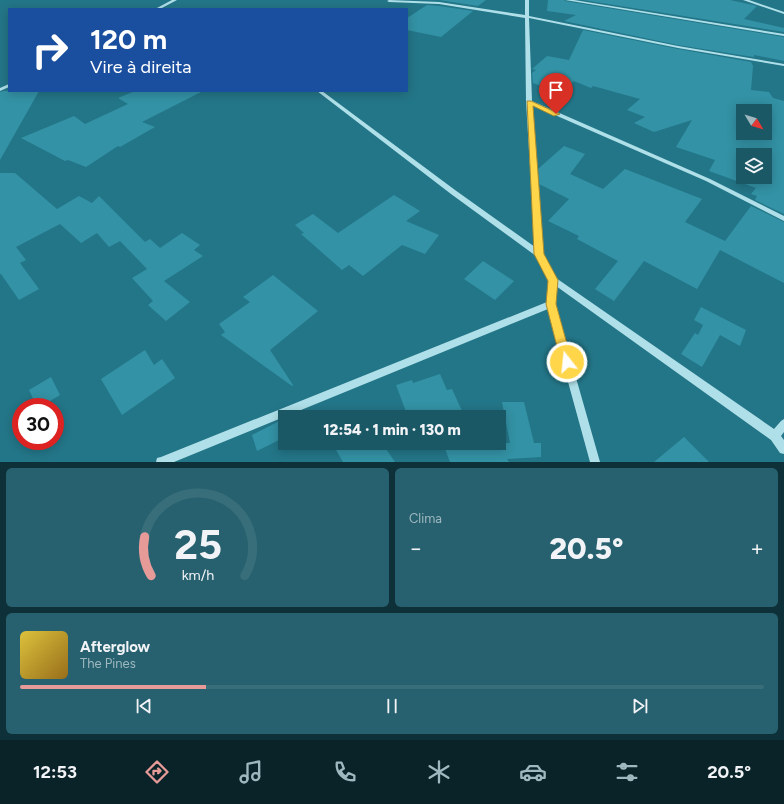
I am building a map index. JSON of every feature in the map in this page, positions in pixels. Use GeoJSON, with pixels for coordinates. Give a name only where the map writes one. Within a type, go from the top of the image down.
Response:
{"type":"FeatureCollection","features":[{"type":"Feature","properties":{"kind":"street"},"geometry":{"type":"LineString","coordinates":[[158,8],[166,2],[175,0]]}},
{"type":"Feature","properties":{"kind":"street"},"geometry":{"type":"LineString","coordinates":[[527,0],[529,102],[539,254],[553,280],[775,436],[784,449]]}},
{"type":"Feature","properties":{"kind":"street"},"geometry":{"type":"LineString","coordinates":[[567,0],[784,35]]}},
{"type":"Feature","properties":{"kind":"street"},"geometry":{"type":"LineString","coordinates":[[745,0],[784,13]]}},
{"type":"Feature","properties":{"kind":"street"},"geometry":{"type":"LineString","coordinates":[[389,1],[439,3],[587,28],[678,47],[784,65]]}},
{"type":"Feature","properties":{"kind":"street"},"geometry":{"type":"LineString","coordinates":[[320,92],[453,192],[539,254]]}},
{"type":"Feature","properties":{"kind":"street"},"geometry":{"type":"LineString","coordinates":[[529,102],[708,180],[784,219]]}},
{"type":"Feature","properties":{"kind":"street"},"geometry":{"type":"LineString","coordinates":[[553,280],[551,304],[595,462]]}},
{"type":"Feature","properties":{"kind":"street"},"geometry":{"type":"LineString","coordinates":[[161,462],[551,304]]}},
{"type":"Feature","properties":{"kind":"street"},"geometry":{"type":"LineString","coordinates":[[775,436],[784,424]]}},
{"type":"Feature","properties":{"kind":"building"},"geometry":{"type":"Polygon","coordinates":[[[439,0],[486,0],[478,6],[439,0]]]}},
{"type":"Feature","properties":{"kind":"building"},"geometry":{"type":"Polygon","coordinates":[[[548,0],[564,0],[784,37],[784,61],[754,55],[754,57],[678,45],[564,21],[576,15],[547,11],[548,0]]]}},
{"type":"Feature","properties":{"kind":"building"},"geometry":{"type":"Polygon","coordinates":[[[583,0],[730,0],[757,6],[744,19],[784,28],[784,32],[583,0]]]}},
{"type":"Feature","properties":{"kind":"building"},"geometry":{"type":"Polygon","coordinates":[[[427,5],[473,11],[441,37],[408,30],[408,17],[427,5]]]}},
{"type":"Feature","properties":{"kind":"building"},"geometry":{"type":"Polygon","coordinates":[[[583,30],[751,62],[753,66],[751,90],[769,92],[773,98],[784,101],[784,214],[755,200],[757,196],[751,194],[756,188],[745,184],[772,184],[772,148],[736,148],[736,181],[709,171],[715,160],[676,147],[692,120],[654,132],[634,123],[645,117],[627,110],[640,99],[593,86],[591,88],[574,81],[556,97],[538,89],[541,86],[533,83],[532,73],[536,70],[532,69],[547,56],[569,60],[583,30]]]}},
{"type":"Feature","properties":{"kind":"building"},"geometry":{"type":"Polygon","coordinates":[[[0,92],[38,92],[0,160],[0,92]]]}},
{"type":"Feature","properties":{"kind":"building"},"geometry":{"type":"Polygon","coordinates":[[[133,92],[201,92],[142,122],[155,127],[120,147],[118,146],[86,167],[68,160],[65,161],[21,138],[74,116],[85,124],[128,104],[118,98],[133,92]]]}},
{"type":"Feature","properties":{"kind":"building"},"geometry":{"type":"Polygon","coordinates":[[[564,146],[585,154],[570,174],[603,189],[625,169],[702,199],[685,222],[725,241],[751,206],[784,222],[784,283],[720,250],[697,289],[644,261],[614,301],[595,289],[618,261],[577,239],[579,236],[548,221],[569,199],[539,184],[538,169],[564,146]]]}},
{"type":"Feature","properties":{"kind":"building"},"geometry":{"type":"Polygon","coordinates":[[[0,173],[15,173],[57,209],[79,196],[92,203],[99,196],[145,242],[150,239],[160,248],[182,233],[200,245],[194,250],[203,256],[164,281],[190,302],[166,321],[148,305],[153,301],[132,278],[147,269],[120,241],[109,247],[97,233],[81,243],[60,224],[16,247],[26,260],[20,263],[39,289],[19,300],[0,274],[0,173]]]}},
{"type":"Feature","properties":{"kind":"building"},"geometry":{"type":"Polygon","coordinates":[[[394,195],[420,211],[406,221],[439,235],[425,254],[402,245],[363,276],[349,265],[342,270],[301,234],[304,233],[295,225],[313,214],[338,233],[394,195]]]}},
{"type":"Feature","properties":{"kind":"building"},"geometry":{"type":"Polygon","coordinates":[[[483,261],[514,281],[495,300],[464,279],[483,261]]]}},
{"type":"Feature","properties":{"kind":"building"},"geometry":{"type":"Polygon","coordinates":[[[273,275],[318,311],[270,350],[293,385],[292,386],[221,335],[225,332],[219,324],[250,302],[243,297],[273,275]]]}},
{"type":"Feature","properties":{"kind":"building"},"geometry":{"type":"Polygon","coordinates":[[[701,307],[746,330],[740,346],[720,335],[702,367],[681,354],[695,333],[698,335],[703,325],[694,320],[701,307]]]}},
{"type":"Feature","properties":{"kind":"building"},"geometry":{"type":"Polygon","coordinates":[[[145,350],[154,365],[162,359],[175,378],[122,415],[101,379],[145,350]]]}},
{"type":"Feature","properties":{"kind":"building"},"geometry":{"type":"Polygon","coordinates":[[[440,374],[447,390],[452,389],[462,410],[405,410],[396,385],[412,380],[413,383],[440,374]]]}},
{"type":"Feature","properties":{"kind":"building"},"geometry":{"type":"Polygon","coordinates":[[[51,377],[60,395],[55,398],[33,398],[29,390],[51,377]]]}},
{"type":"Feature","properties":{"kind":"building"},"geometry":{"type":"Polygon","coordinates":[[[502,402],[524,402],[534,443],[541,443],[541,457],[507,459],[509,462],[450,462],[446,450],[506,450],[506,443],[510,443],[506,422],[506,410],[504,410],[502,402]]]}},
{"type":"Feature","properties":{"kind":"building"},"geometry":{"type":"Polygon","coordinates":[[[278,422],[278,440],[257,451],[252,435],[278,422]]]}},
{"type":"Feature","properties":{"kind":"building"},"geometry":{"type":"Polygon","coordinates":[[[684,437],[709,462],[654,462],[684,437]]]}},
{"type":"Feature","properties":{"kind":"building"},"geometry":{"type":"Polygon","coordinates":[[[336,450],[387,450],[395,462],[343,462],[336,450]]]}},
{"type":"Feature","properties":{"kind":"route"},"geometry":{"type":"LineString","coordinates":[[556,114],[529,102],[539,254],[553,280],[551,304],[567,362]]}}]}
